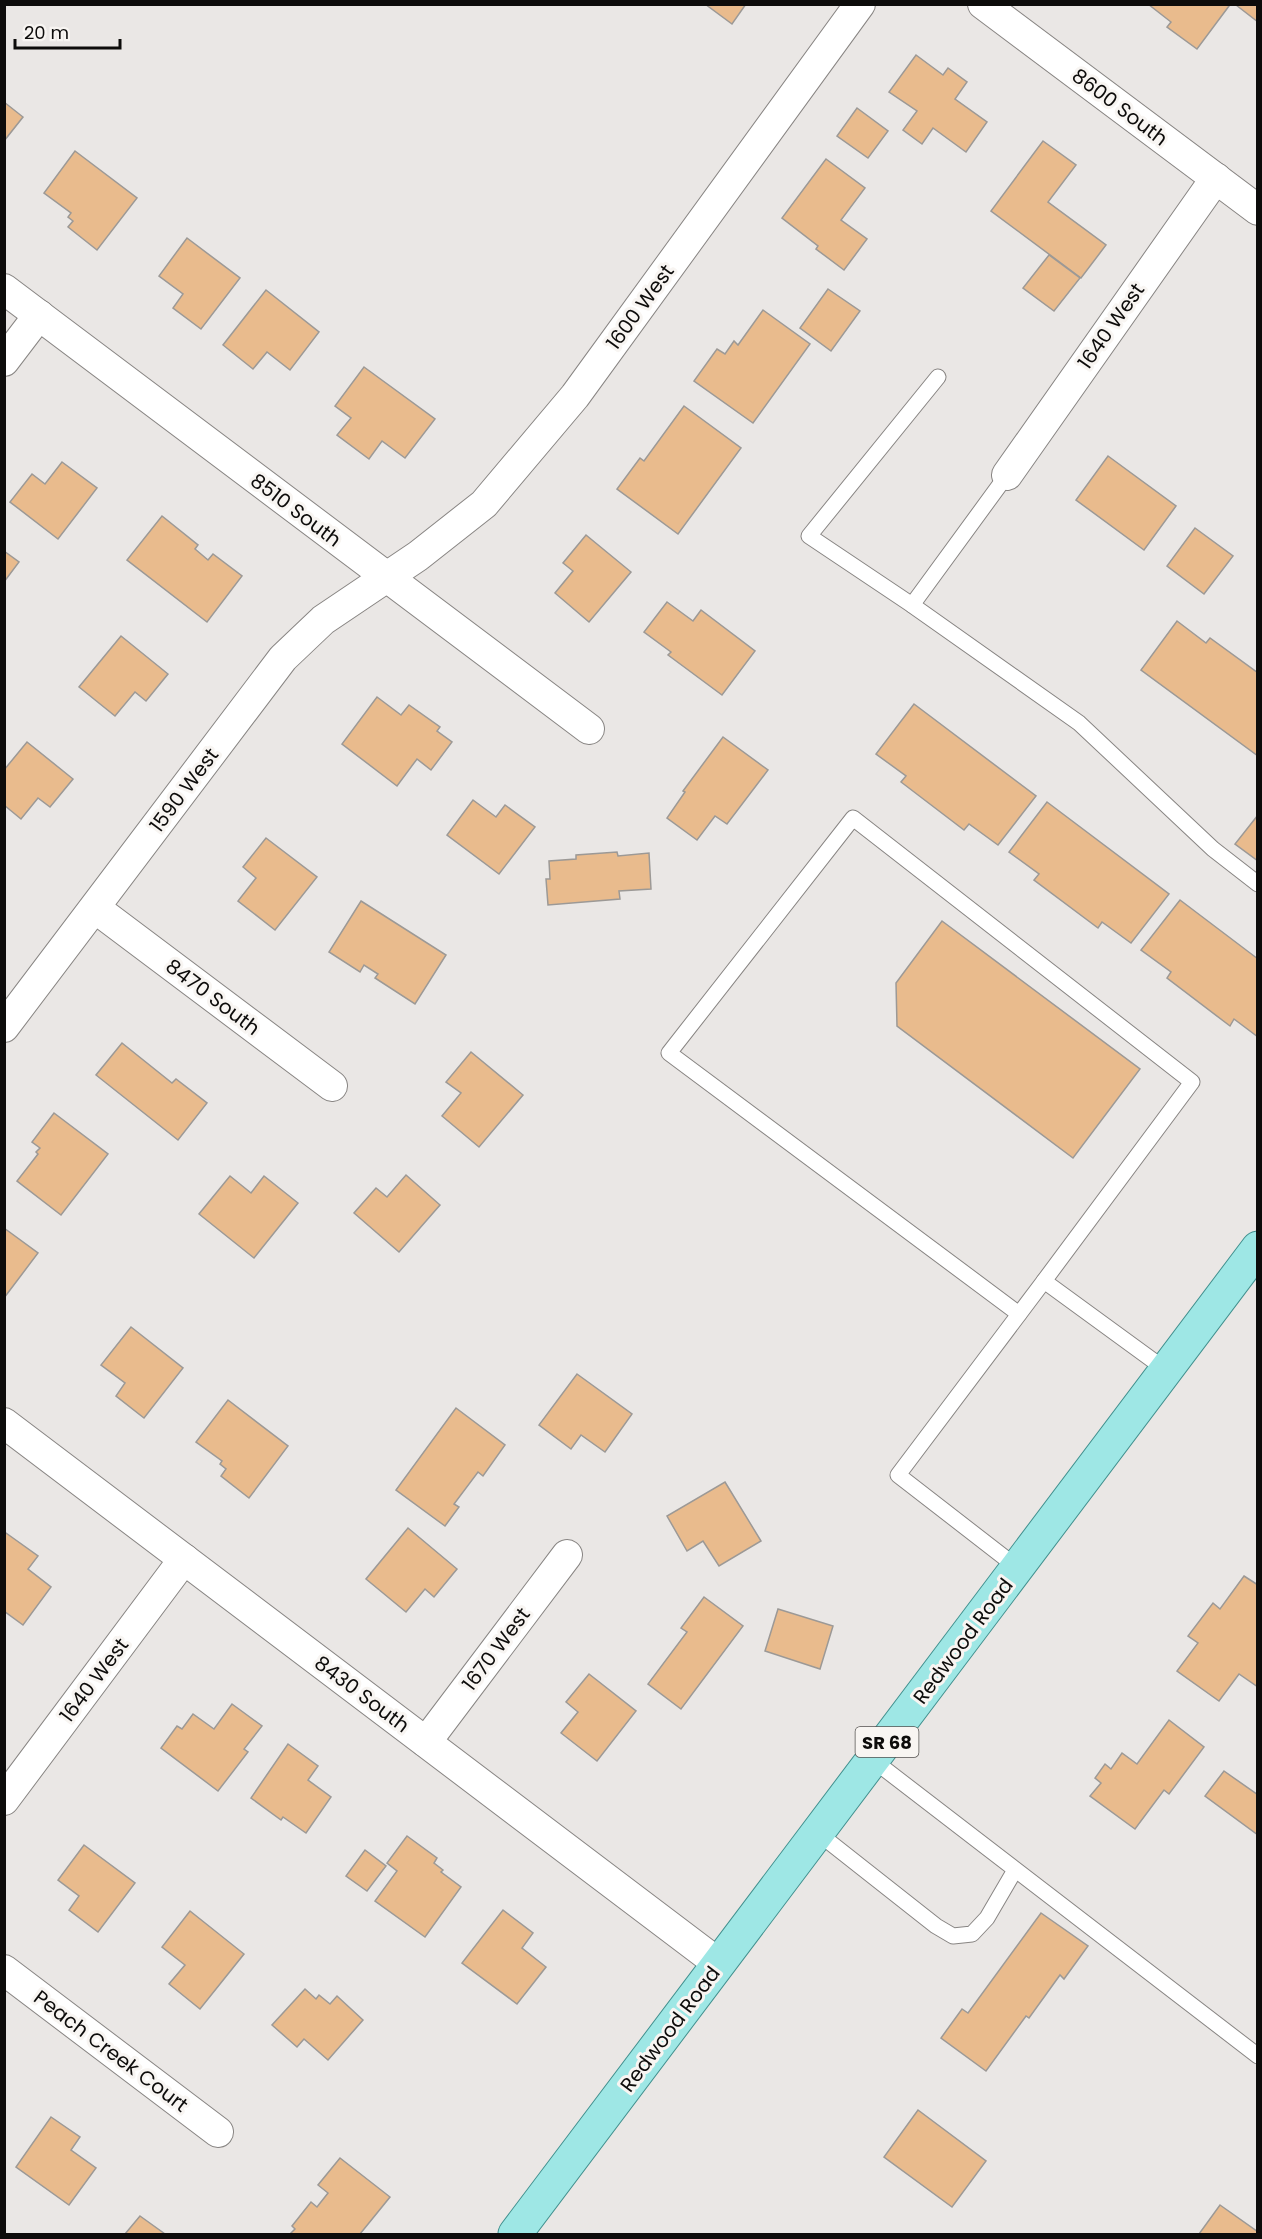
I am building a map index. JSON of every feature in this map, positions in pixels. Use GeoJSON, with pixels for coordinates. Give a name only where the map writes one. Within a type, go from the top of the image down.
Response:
{"type":"FeatureCollection","features":[{"type":"Feature","properties":{"kind":"main road","name":"Redwood Road"},"geometry":{"type":"LineString","coordinates":[[515,2235],[1257,1248]]}},
{"type":"Feature","properties":{"kind":"street","name":"1600 West"},"geometry":{"type":"LineString","coordinates":[[386,577],[418,556],[484,504],[575,396],[860,4]]}},
{"type":"Feature","properties":{"kind":"street","name":"8600 South"},"geometry":{"type":"LineString","coordinates":[[982,4],[1257,210]]}},
{"type":"Feature","properties":{"kind":"street","name":"1640 West"},"geometry":{"type":"LineString","coordinates":[[1007,475],[1216,178]]}},
{"type":"Feature","properties":{"kind":"street","name":"8510 South"},"geometry":{"type":"LineString","coordinates":[[4,289],[589,729]]}},
{"type":"Feature","properties":{"kind":"street"},"geometry":{"type":"LineString","coordinates":[[4,361],[39,315]]}},
{"type":"Feature","properties":{"kind":"street","name":"1590 West"},"geometry":{"type":"LineString","coordinates":[[4,1027],[283,658],[323,620],[386,577]]}},
{"type":"Feature","properties":{"kind":"street","name":"8470 South"},"geometry":{"type":"LineString","coordinates":[[95,908],[332,1086]]}},
{"type":"Feature","properties":{"kind":"street","name":"8430 South"},"geometry":{"type":"LineString","coordinates":[[4,1423],[718,1964]]}},
{"type":"Feature","properties":{"kind":"street","name":"1670 West"},"geometry":{"type":"LineString","coordinates":[[426,1742],[567,1555]]}},
{"type":"Feature","properties":{"kind":"street","name":"1640 West"},"geometry":{"type":"LineString","coordinates":[[4,1800],[184,1559]]}},
{"type":"Feature","properties":{"kind":"street","name":"Peach Creek Court"},"geometry":{"type":"LineString","coordinates":[[4,1970],[218,2132]]}},
{"type":"Feature","properties":{"kind":"lane"},"geometry":{"type":"LineString","coordinates":[[938,377],[809,536],[912,605],[1079,723],[1213,849],[1257,884]]}},
{"type":"Feature","properties":{"kind":"lane"},"geometry":{"type":"LineString","coordinates":[[912,605],[1007,475]]}},
{"type":"Feature","properties":{"kind":"lane"},"geometry":{"type":"LineString","coordinates":[[1018,1568],[898,1476],[1044,1281],[1192,1082],[853,818],[669,1053],[1019,1314]]}},
{"type":"Feature","properties":{"kind":"lane"},"geometry":{"type":"LineString","coordinates":[[1044,1281],[1166,1370]]}},
{"type":"Feature","properties":{"kind":"lane"},"geometry":{"type":"LineString","coordinates":[[873,1760],[1257,2056]]}},
{"type":"Feature","properties":{"kind":"lane"},"geometry":{"type":"LineString","coordinates":[[818,1833],[936,1926],[953,1936],[972,1934],[987,1918],[1015,1870]]}},
{"type":"Feature","properties":{"kind":"building"},"geometry":{"type":"Polygon","coordinates":[[[705,4],[746,4],[732,24],[705,4]]]}},
{"type":"Feature","properties":{"kind":"building"},"geometry":{"type":"Polygon","coordinates":[[[1148,4],[1227,4],[1229,6],[1197,49],[1167,27],[1171,22],[1148,4]]]}},
{"type":"Feature","properties":{"kind":"building"},"geometry":{"type":"Polygon","coordinates":[[[1258,4],[1258,22],[1236,5],[1258,4]]]}},
{"type":"Feature","properties":{"kind":"building"},"geometry":{"type":"Polygon","coordinates":[[[916,55],[943,75],[948,68],[967,82],[955,99],[987,122],[966,152],[933,128],[922,144],[903,130],[917,111],[889,92],[916,55]]]}},
{"type":"Feature","properties":{"kind":"building"},"geometry":{"type":"Polygon","coordinates":[[[4,102],[23,117],[4,141],[4,102]]]}},
{"type":"Feature","properties":{"kind":"building"},"geometry":{"type":"Polygon","coordinates":[[[857,108],[888,131],[868,158],[837,136],[857,108]]]}},
{"type":"Feature","properties":{"kind":"building"},"geometry":{"type":"Polygon","coordinates":[[[1043,141],[1076,165],[1048,202],[1106,245],[1081,278],[991,211],[1043,141]]]}},
{"type":"Feature","properties":{"kind":"building"},"geometry":{"type":"Polygon","coordinates":[[[75,151],[137,198],[97,250],[68,227],[73,221],[68,217],[71,213],[44,193],[75,151]]]}},
{"type":"Feature","properties":{"kind":"building"},"geometry":{"type":"Polygon","coordinates":[[[826,159],[865,188],[841,220],[867,239],[844,270],[816,249],[818,246],[782,218],[826,159]]]}},
{"type":"Feature","properties":{"kind":"building"},"geometry":{"type":"Polygon","coordinates":[[[187,238],[240,278],[201,329],[173,308],[183,294],[159,276],[187,238]]]}},
{"type":"Feature","properties":{"kind":"building"},"geometry":{"type":"Polygon","coordinates":[[[1049,255],[1080,278],[1054,311],[1023,288],[1049,255]]]}},
{"type":"Feature","properties":{"kind":"building"},"geometry":{"type":"Polygon","coordinates":[[[828,289],[860,311],[831,351],[800,328],[828,289]]]}},
{"type":"Feature","properties":{"kind":"building"},"geometry":{"type":"Polygon","coordinates":[[[266,290],[319,332],[290,370],[267,352],[253,369],[223,345],[266,290]]]}},
{"type":"Feature","properties":{"kind":"building"},"geometry":{"type":"Polygon","coordinates":[[[763,310],[810,344],[753,423],[694,381],[717,349],[725,354],[734,341],[738,345],[763,310]]]}},
{"type":"Feature","properties":{"kind":"building"},"geometry":{"type":"Polygon","coordinates":[[[364,367],[435,419],[405,458],[382,441],[369,459],[337,435],[351,418],[335,406],[364,367]]]}},
{"type":"Feature","properties":{"kind":"building"},"geometry":{"type":"Polygon","coordinates":[[[684,406],[741,448],[678,534],[617,489],[640,458],[644,461],[684,406]]]}},
{"type":"Feature","properties":{"kind":"building"},"geometry":{"type":"Polygon","coordinates":[[[1108,456],[1176,506],[1144,550],[1076,500],[1108,456]]]}},
{"type":"Feature","properties":{"kind":"building"},"geometry":{"type":"Polygon","coordinates":[[[62,462],[97,488],[58,539],[10,502],[32,474],[45,484],[62,462]]]}},
{"type":"Feature","properties":{"kind":"building"},"geometry":{"type":"Polygon","coordinates":[[[162,516],[198,545],[195,549],[208,560],[213,554],[242,576],[207,622],[127,560],[162,516]]]}},
{"type":"Feature","properties":{"kind":"building"},"geometry":{"type":"Polygon","coordinates":[[[1195,528],[1233,556],[1204,594],[1167,566],[1195,528]]]}},
{"type":"Feature","properties":{"kind":"building"},"geometry":{"type":"Polygon","coordinates":[[[586,535],[631,572],[589,622],[555,593],[573,571],[563,563],[586,535]]]}},
{"type":"Feature","properties":{"kind":"building"},"geometry":{"type":"Polygon","coordinates":[[[4,551],[19,562],[4,582],[4,551]]]}},
{"type":"Feature","properties":{"kind":"building"},"geometry":{"type":"Polygon","coordinates":[[[667,602],[693,621],[701,610],[755,651],[722,695],[668,655],[671,652],[644,632],[667,602]]]}},
{"type":"Feature","properties":{"kind":"building"},"geometry":{"type":"Polygon","coordinates":[[[1177,621],[1206,643],[1210,638],[1258,673],[1258,756],[1141,670],[1177,621]]]}},
{"type":"Feature","properties":{"kind":"building"},"geometry":{"type":"Polygon","coordinates":[[[121,636],[168,674],[146,701],[135,692],[115,716],[79,687],[121,636]]]}},
{"type":"Feature","properties":{"kind":"building"},"geometry":{"type":"Polygon","coordinates":[[[377,697],[401,715],[409,705],[440,727],[437,731],[452,742],[431,770],[417,759],[397,786],[342,744],[377,697]]]}},
{"type":"Feature","properties":{"kind":"building"},"geometry":{"type":"Polygon","coordinates":[[[914,704],[1036,796],[998,845],[969,824],[964,830],[901,782],[906,776],[876,754],[914,704]]]}},
{"type":"Feature","properties":{"kind":"building"},"geometry":{"type":"Polygon","coordinates":[[[723,737],[768,770],[727,824],[715,816],[697,840],[667,818],[685,792],[683,791],[723,737]]]}},
{"type":"Feature","properties":{"kind":"building"},"geometry":{"type":"Polygon","coordinates":[[[27,742],[73,779],[50,807],[38,798],[21,819],[4,805],[4,770],[27,742]]]}},
{"type":"Feature","properties":{"kind":"building"},"geometry":{"type":"Polygon","coordinates":[[[473,800],[496,817],[505,805],[535,827],[499,874],[447,835],[473,800]]]}},
{"type":"Feature","properties":{"kind":"building"},"geometry":{"type":"Polygon","coordinates":[[[1047,802],[1169,894],[1131,943],[1102,922],[1098,928],[1034,880],[1039,874],[1009,852],[1047,802]]]}},
{"type":"Feature","properties":{"kind":"building"},"geometry":{"type":"Polygon","coordinates":[[[1258,815],[1258,861],[1235,844],[1258,815]]]}},
{"type":"Feature","properties":{"kind":"building"},"geometry":{"type":"Polygon","coordinates":[[[266,838],[317,877],[275,930],[238,901],[256,878],[243,867],[266,838]]]}},
{"type":"Feature","properties":{"kind":"building"},"geometry":{"type":"Polygon","coordinates":[[[617,852],[618,856],[649,853],[651,889],[619,891],[620,899],[548,905],[546,879],[550,879],[549,861],[576,859],[576,855],[617,852]]]}},
{"type":"Feature","properties":{"kind":"building"},"geometry":{"type":"Polygon","coordinates":[[[1180,900],[1258,959],[1258,1037],[1234,1019],[1230,1026],[1167,978],[1171,972],[1141,950],[1180,900]]]}},
{"type":"Feature","properties":{"kind":"building"},"geometry":{"type":"Polygon","coordinates":[[[361,901],[446,955],[415,1004],[375,978],[378,974],[364,965],[360,972],[329,952],[361,901]]]}},
{"type":"Feature","properties":{"kind":"building"},"geometry":{"type":"Polygon","coordinates":[[[942,921],[1140,1069],[1073,1158],[897,1026],[896,983],[942,921]]]}},
{"type":"Feature","properties":{"kind":"building"},"geometry":{"type":"Polygon","coordinates":[[[122,1043],[172,1083],[176,1079],[207,1103],[178,1140],[96,1075],[122,1043]]]}},
{"type":"Feature","properties":{"kind":"building"},"geometry":{"type":"Polygon","coordinates":[[[471,1052],[523,1095],[479,1147],[442,1116],[461,1093],[446,1082],[471,1052]]]}},
{"type":"Feature","properties":{"kind":"building"},"geometry":{"type":"Polygon","coordinates":[[[54,1113],[108,1154],[61,1215],[17,1181],[38,1154],[36,1152],[40,1148],[32,1142],[54,1113]]]}},
{"type":"Feature","properties":{"kind":"building"},"geometry":{"type":"Polygon","coordinates":[[[406,1175],[440,1205],[399,1252],[354,1213],[376,1188],[387,1197],[406,1175]]]}},
{"type":"Feature","properties":{"kind":"building"},"geometry":{"type":"Polygon","coordinates":[[[230,1176],[251,1193],[264,1176],[298,1203],[254,1258],[199,1214],[230,1176]]]}},
{"type":"Feature","properties":{"kind":"building"},"geometry":{"type":"Polygon","coordinates":[[[4,1228],[38,1253],[4,1298],[4,1228]]]}},
{"type":"Feature","properties":{"kind":"building"},"geometry":{"type":"Polygon","coordinates":[[[131,1327],[183,1368],[144,1418],[116,1396],[125,1383],[101,1365],[131,1327]]]}},
{"type":"Feature","properties":{"kind":"building"},"geometry":{"type":"Polygon","coordinates":[[[577,1374],[632,1414],[605,1452],[581,1435],[571,1449],[539,1425],[577,1374]]]}},
{"type":"Feature","properties":{"kind":"building"},"geometry":{"type":"Polygon","coordinates":[[[228,1400],[288,1446],[249,1498],[221,1476],[226,1469],[220,1464],[222,1461],[196,1442],[228,1400]]]}},
{"type":"Feature","properties":{"kind":"building"},"geometry":{"type":"Polygon","coordinates":[[[456,1408],[505,1445],[483,1476],[478,1472],[454,1504],[459,1507],[445,1526],[396,1490],[456,1408]]]}},
{"type":"Feature","properties":{"kind":"building"},"geometry":{"type":"Polygon","coordinates":[[[725,1482],[761,1541],[719,1566],[703,1541],[687,1551],[667,1516],[725,1482]]]}},
{"type":"Feature","properties":{"kind":"building"},"geometry":{"type":"Polygon","coordinates":[[[408,1528],[457,1569],[434,1597],[425,1589],[406,1612],[366,1579],[408,1528]]]}},
{"type":"Feature","properties":{"kind":"building"},"geometry":{"type":"Polygon","coordinates":[[[6,1533],[38,1556],[28,1569],[51,1587],[23,1625],[4,1611],[4,1536],[6,1533]]]}},
{"type":"Feature","properties":{"kind":"building"},"geometry":{"type":"Polygon","coordinates":[[[1244,1576],[1258,1585],[1258,1687],[1239,1674],[1219,1701],[1177,1671],[1198,1643],[1188,1636],[1213,1603],[1220,1609],[1244,1576]]]}},
{"type":"Feature","properties":{"kind":"building"},"geometry":{"type":"Polygon","coordinates":[[[704,1597],[743,1626],[681,1709],[648,1684],[687,1632],[681,1628],[704,1597]]]}},
{"type":"Feature","properties":{"kind":"building"},"geometry":{"type":"Polygon","coordinates":[[[778,1609],[833,1626],[820,1669],[765,1651],[778,1609]]]}},
{"type":"Feature","properties":{"kind":"building"},"geometry":{"type":"Polygon","coordinates":[[[589,1674],[636,1711],[597,1761],[561,1733],[578,1712],[566,1702],[589,1674]]]}},
{"type":"Feature","properties":{"kind":"building"},"geometry":{"type":"Polygon","coordinates":[[[232,1704],[262,1726],[244,1749],[248,1752],[218,1791],[161,1748],[177,1726],[182,1729],[193,1714],[214,1729],[232,1704]]]}},
{"type":"Feature","properties":{"kind":"building"},"geometry":{"type":"Polygon","coordinates":[[[1169,1720],[1204,1747],[1169,1794],[1164,1790],[1135,1829],[1090,1796],[1101,1783],[1095,1778],[1105,1764],[1111,1769],[1122,1753],[1137,1764],[1169,1720]]]}},
{"type":"Feature","properties":{"kind":"building"},"geometry":{"type":"Polygon","coordinates":[[[288,1744],[318,1766],[308,1780],[331,1797],[306,1833],[283,1817],[281,1820],[251,1798],[288,1744]]]}},
{"type":"Feature","properties":{"kind":"building"},"geometry":{"type":"Polygon","coordinates":[[[1224,1771],[1258,1795],[1258,1835],[1205,1796],[1224,1771]]]}},
{"type":"Feature","properties":{"kind":"building"},"geometry":{"type":"Polygon","coordinates":[[[407,1836],[437,1858],[434,1863],[443,1870],[441,1872],[461,1887],[425,1937],[375,1901],[397,1871],[387,1863],[407,1836]]]}},
{"type":"Feature","properties":{"kind":"building"},"geometry":{"type":"Polygon","coordinates":[[[84,1845],[135,1883],[98,1932],[69,1910],[79,1896],[58,1880],[84,1845]]]}},
{"type":"Feature","properties":{"kind":"building"},"geometry":{"type":"Polygon","coordinates":[[[365,1850],[386,1866],[367,1891],[346,1876],[365,1850]]]}},
{"type":"Feature","properties":{"kind":"building"},"geometry":{"type":"Polygon","coordinates":[[[503,1910],[533,1933],[522,1948],[546,1967],[517,2004],[462,1963],[503,1910]]]}},
{"type":"Feature","properties":{"kind":"building"},"geometry":{"type":"Polygon","coordinates":[[[190,1911],[244,1954],[200,2009],[169,1984],[185,1965],[162,1947],[190,1911]]]}},
{"type":"Feature","properties":{"kind":"building"},"geometry":{"type":"Polygon","coordinates":[[[1041,1913],[1088,1946],[1064,1979],[1060,1975],[1029,2018],[1026,2016],[986,2071],[941,2038],[962,2009],[968,2013],[1041,1913]]]}},
{"type":"Feature","properties":{"kind":"building"},"geometry":{"type":"Polygon","coordinates":[[[305,1989],[316,1999],[319,1995],[330,2004],[337,1996],[363,2020],[328,2060],[304,2039],[297,2047],[272,2025],[305,1989]]]}},
{"type":"Feature","properties":{"kind":"building"},"geometry":{"type":"Polygon","coordinates":[[[918,2110],[986,2161],[952,2207],[884,2157],[918,2110]]]}},
{"type":"Feature","properties":{"kind":"building"},"geometry":{"type":"Polygon","coordinates":[[[51,2117],[80,2137],[71,2150],[96,2168],[69,2205],[16,2167],[51,2117]]]}},
{"type":"Feature","properties":{"kind":"building"},"geometry":{"type":"Polygon","coordinates":[[[340,2158],[390,2197],[360,2234],[290,2234],[295,2229],[292,2226],[311,2202],[317,2207],[328,2193],[318,2185],[340,2158]]]}},
{"type":"Feature","properties":{"kind":"building"},"geometry":{"type":"Polygon","coordinates":[[[1220,2205],[1258,2232],[1258,2234],[1199,2234],[1220,2205]]]}},
{"type":"Feature","properties":{"kind":"building"},"geometry":{"type":"Polygon","coordinates":[[[140,2216],[165,2234],[125,2234],[140,2216]]]}}]}
